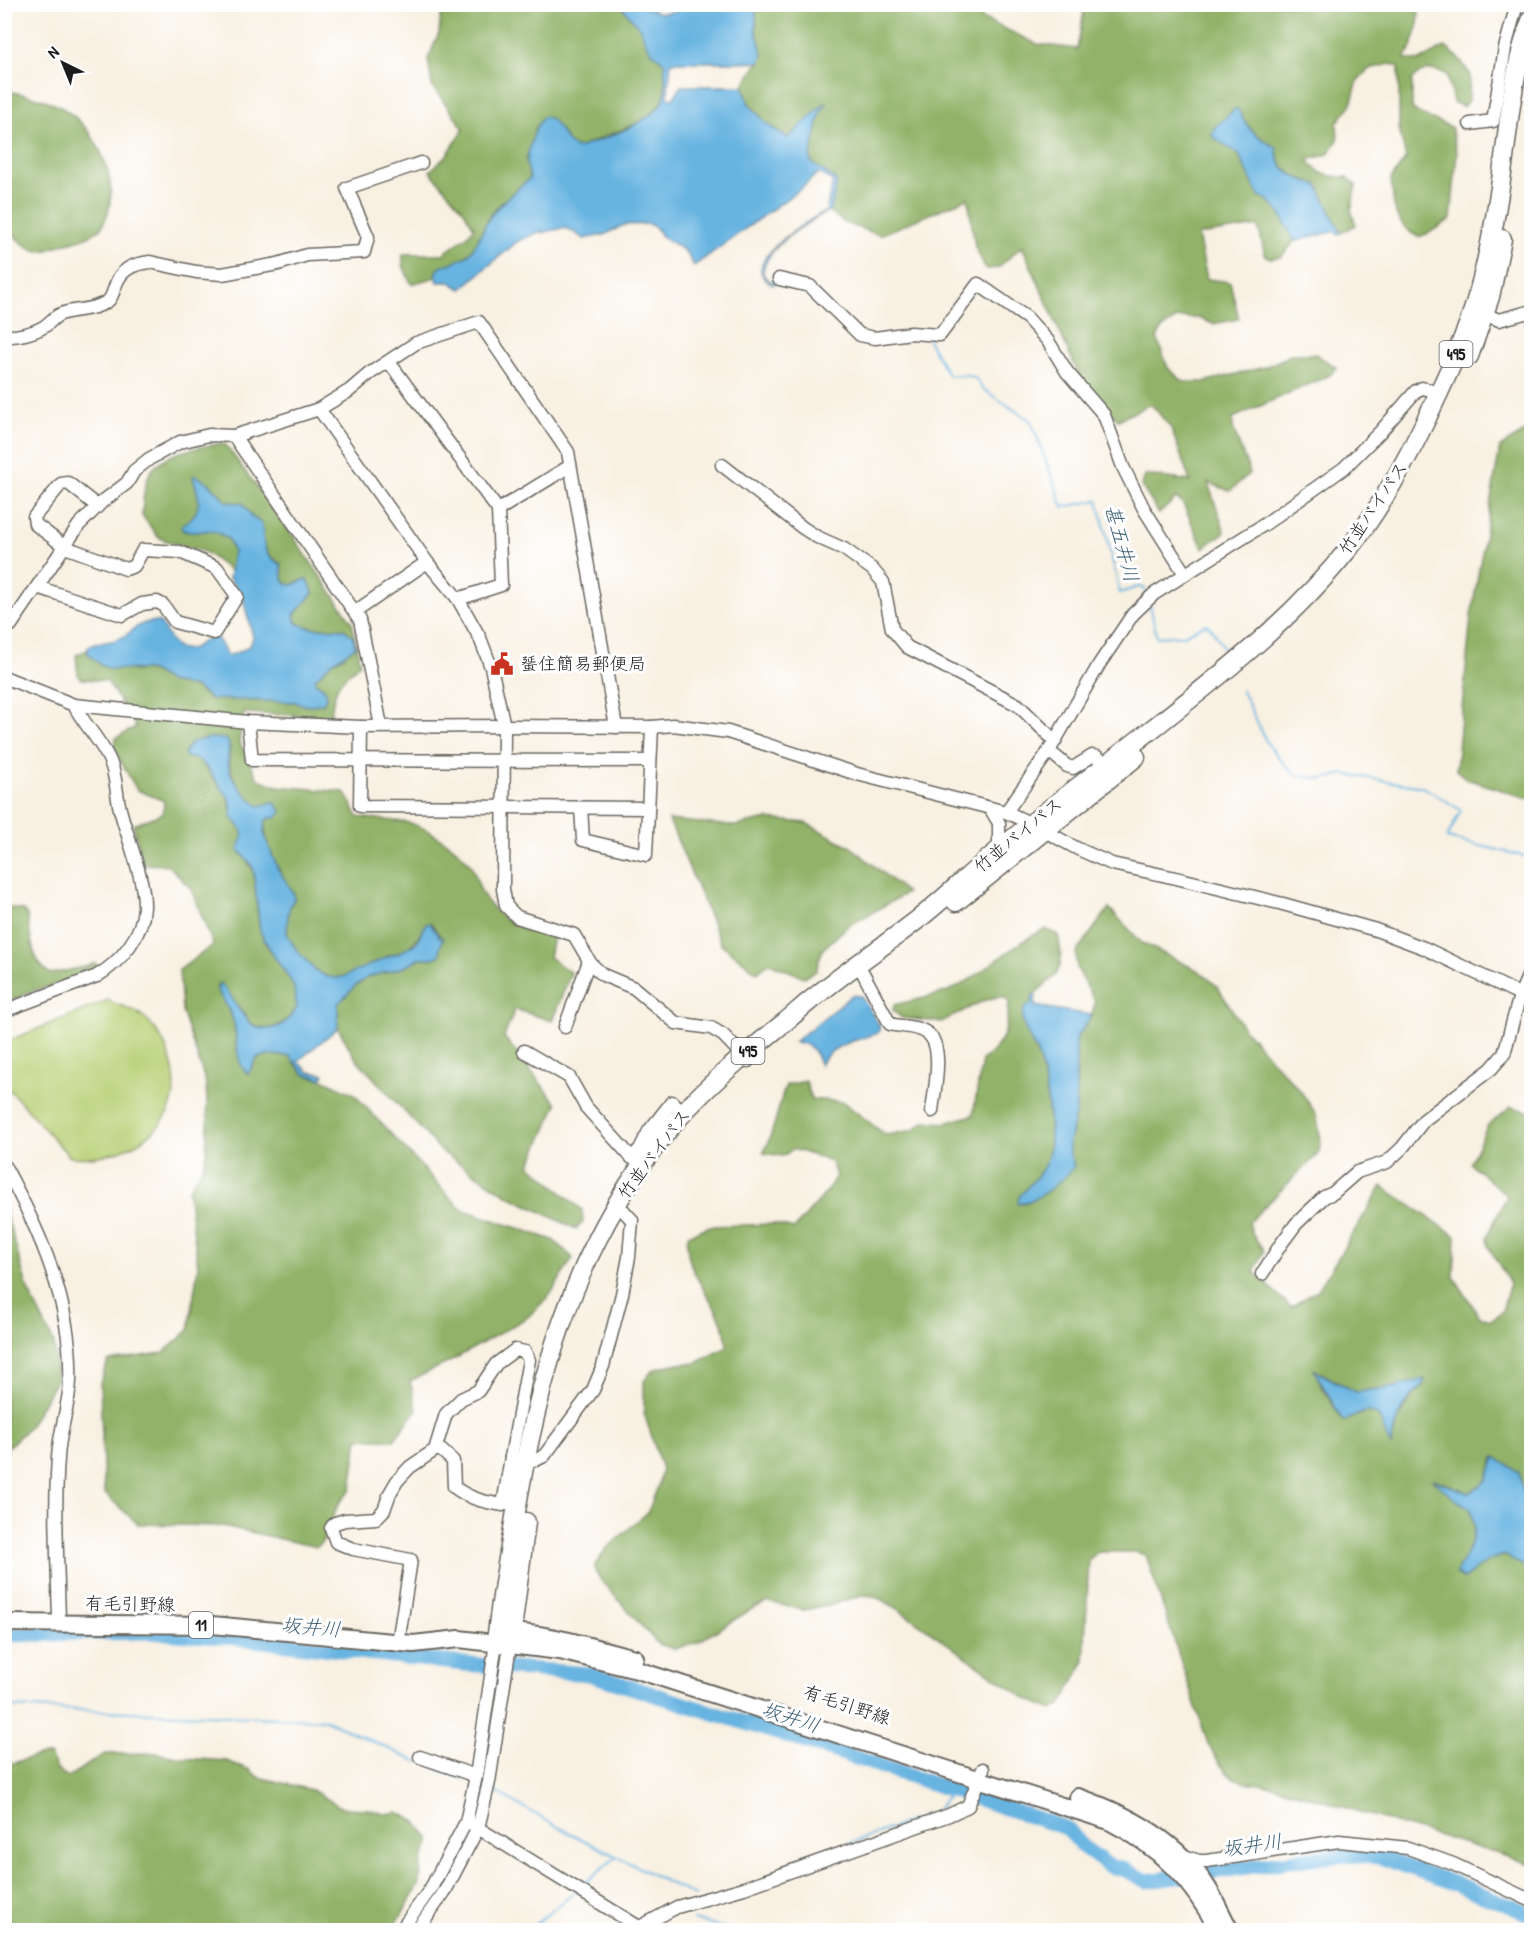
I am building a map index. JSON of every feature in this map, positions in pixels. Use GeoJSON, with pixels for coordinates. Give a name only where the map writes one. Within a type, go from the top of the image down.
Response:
{"type":"FeatureCollection","features":[{"type":"Feature","properties":{"kind":"highway","name":"竹並バイパス"},"geometry":{"type":"LineString","coordinates":[[524,1458],[547,1402],[564,1345],[591,1273],[623,1210],[644,1178],[691,1119],[745,1058],[933,921],[1107,764],[1262,641],[1316,586],[1355,541],[1403,466],[1479,311],[1498,263],[1520,106],[1522,40],[1532,18]]}},
{"type":"Feature","properties":{"kind":"highway","name":"竹並バイパス"},"geometry":{"type":"LineString","coordinates":[[501,1650],[524,1458],[537,1402],[556,1339],[582,1269],[597,1238],[637,1172],[683,1112],[817,995],[923,916],[999,850],[1038,827],[1269,647],[1339,575],[1369,538],[1395,500],[1462,373],[1479,311]]}},
{"type":"Feature","properties":{"kind":"main road","name":"有毛引野線"},"geometry":{"type":"LineString","coordinates":[[4,1623],[212,1625],[413,1644],[459,1639],[501,1650],[562,1640],[640,1659],[979,1779],[1075,1808],[1109,1821],[1179,1860],[1230,1930]]}},
{"type":"Feature","properties":{"kind":"main road","name":"有毛引野線"},"geometry":{"type":"LineString","coordinates":[[1202,1889],[1205,1905],[1218,1930]]}},
{"type":"Feature","properties":{"kind":"street"},"geometry":{"type":"LineString","coordinates":[[1470,124],[1493,121],[1505,48],[1522,40],[1517,4]]}},
{"type":"Feature","properties":{"kind":"street"},"geometry":{"type":"LineString","coordinates":[[4,336],[15,337],[45,325],[53,317],[100,305],[111,298],[123,272],[130,266],[142,263],[150,262],[196,272],[222,274],[278,264],[308,255],[363,252],[368,237],[347,188],[421,163]]}},
{"type":"Feature","properties":{"kind":"street"},"geometry":{"type":"LineString","coordinates":[[779,279],[810,286],[852,328],[860,334],[875,339],[910,333],[940,335],[978,284],[1027,318],[1048,341],[1067,372],[1104,415],[1128,477],[1144,509],[1185,574]]}},
{"type":"Feature","properties":{"kind":"street"},"geometry":{"type":"LineString","coordinates":[[1479,311],[1499,320],[1532,311]]}},
{"type":"Feature","properties":{"kind":"street"},"geometry":{"type":"LineString","coordinates":[[4,632],[66,547],[79,525],[97,506],[127,483],[134,471],[170,447],[180,442],[209,435],[234,436],[319,409],[349,391],[416,343],[479,322],[568,452],[616,727]]}},
{"type":"Feature","properties":{"kind":"street"},"geometry":{"type":"LineString","coordinates":[[388,362],[498,510],[501,585],[458,599]]}},
{"type":"Feature","properties":{"kind":"street"},"geometry":{"type":"LineString","coordinates":[[1006,812],[1052,746],[1100,663],[1133,614],[1154,594],[1266,524],[1344,468],[1416,391],[1430,388],[1440,392]]}},
{"type":"Feature","properties":{"kind":"street"},"geometry":{"type":"LineString","coordinates":[[319,409],[427,562],[458,599],[480,638],[491,667],[504,726],[503,889],[506,906],[517,917],[574,935],[589,961],[603,975],[634,988],[676,1023],[711,1028],[723,1035],[745,1058]]}},
{"type":"Feature","properties":{"kind":"street"},"geometry":{"type":"LineString","coordinates":[[234,436],[360,621],[381,726]]}},
{"type":"Feature","properties":{"kind":"street"},"geometry":{"type":"LineString","coordinates":[[722,465],[803,528],[844,549],[872,569],[884,582],[892,629],[907,647],[1018,705],[1067,766],[1073,768],[1092,756],[1107,764]]}},
{"type":"Feature","properties":{"kind":"street"},"geometry":{"type":"LineString","coordinates":[[498,510],[570,466]]}},
{"type":"Feature","properties":{"kind":"street"},"geometry":{"type":"LineString","coordinates":[[37,587],[122,615],[142,604],[157,602],[175,622],[214,633],[237,596],[217,568],[180,552],[144,550],[134,566],[126,569],[66,547],[34,524],[34,517],[61,484],[68,483],[97,506]]}},
{"type":"Feature","properties":{"kind":"street"},"geometry":{"type":"LineString","coordinates":[[355,612],[427,562]]}},
{"type":"Feature","properties":{"kind":"street"},"geometry":{"type":"LineString","coordinates":[[4,677],[74,705],[248,722],[361,727],[651,727],[673,725],[728,732],[857,774],[1006,812],[1112,864],[1283,904],[1376,930],[1424,948],[1526,997]]}},
{"type":"Feature","properties":{"kind":"street"},"geometry":{"type":"LineString","coordinates":[[4,1011],[97,976],[107,970],[126,951],[141,926],[144,907],[141,886],[118,803],[111,764],[74,705]]}},
{"type":"Feature","properties":{"kind":"street"},"geometry":{"type":"LineString","coordinates":[[248,722],[252,760],[649,761]]}},
{"type":"Feature","properties":{"kind":"street"},"geometry":{"type":"LineString","coordinates":[[361,727],[360,806],[648,808]]}},
{"type":"Feature","properties":{"kind":"street"},"geometry":{"type":"LineString","coordinates":[[581,808],[583,840],[646,855],[651,727]]}},
{"type":"Feature","properties":{"kind":"street"},"geometry":{"type":"LineString","coordinates":[[990,808],[999,823],[999,850]]}},
{"type":"Feature","properties":{"kind":"street"},"geometry":{"type":"LineString","coordinates":[[565,1027],[589,961]]}},
{"type":"Feature","properties":{"kind":"street"},"geometry":{"type":"LineString","coordinates":[[1262,1274],[1296,1224],[1324,1197],[1333,1193],[1356,1172],[1387,1162],[1402,1148],[1424,1120],[1491,1069],[1504,1054],[1526,997],[1532,967]]}},
{"type":"Feature","properties":{"kind":"street"},"geometry":{"type":"LineString","coordinates":[[862,974],[890,1024],[926,1031],[933,1038],[938,1050],[932,1111]]}},
{"type":"Feature","properties":{"kind":"street"},"geometry":{"type":"LineString","coordinates":[[524,1051],[569,1077],[586,1107],[632,1158],[640,1149],[649,1131],[672,1102],[683,1112]]}},
{"type":"Feature","properties":{"kind":"street"},"geometry":{"type":"LineString","coordinates":[[4,1166],[36,1228],[58,1291],[66,1328],[70,1382],[58,1455],[57,1482],[59,1622]]}},
{"type":"Feature","properties":{"kind":"street"},"geometry":{"type":"LineString","coordinates":[[524,1458],[544,1456],[593,1390],[603,1366],[615,1326],[629,1257],[632,1220],[623,1210]]}},
{"type":"Feature","properties":{"kind":"street"},"geometry":{"type":"LineString","coordinates":[[398,1643],[411,1560],[353,1549],[336,1542],[331,1528],[335,1523],[345,1520],[376,1518],[384,1510],[397,1481],[410,1467],[435,1450],[441,1450],[453,1461],[454,1487],[480,1502],[503,1505],[524,1458],[529,1360],[525,1352],[515,1350],[496,1364],[478,1391],[461,1400],[446,1414],[435,1450]]}},
{"type":"Feature","properties":{"kind":"street"},"geometry":{"type":"LineString","coordinates":[[417,1930],[445,1891],[489,1782],[506,1676],[501,1650]]}},
{"type":"Feature","properties":{"kind":"street"},"geometry":{"type":"LineString","coordinates":[[401,1930],[472,1825],[476,1776],[501,1650]]}},
{"type":"Feature","properties":{"kind":"street"},"geometry":{"type":"LineString","coordinates":[[420,1757],[476,1776]]}},
{"type":"Feature","properties":{"kind":"street"},"geometry":{"type":"LineString","coordinates":[[472,1825],[638,1929],[677,1907],[744,1888],[949,1815],[968,1806],[979,1779]]}},
{"type":"Feature","properties":{"kind":"street"},"geometry":{"type":"LineString","coordinates":[[1179,1860],[1207,1861],[1339,1840],[1408,1848],[1453,1864],[1532,1901]]}},
{"type":"Feature","properties":{"kind":"green space"},"geometry":{"type":"Polygon","coordinates":[[[756,4],[977,5],[982,18],[1037,44],[1077,49],[1085,5],[1418,5],[1416,33],[1405,59],[1418,61],[1445,47],[1458,57],[1470,74],[1469,99],[1463,107],[1453,102],[1447,75],[1429,70],[1420,73],[1412,80],[1412,108],[1420,114],[1451,127],[1457,153],[1451,219],[1418,237],[1403,226],[1396,212],[1391,179],[1406,158],[1399,129],[1399,66],[1390,64],[1369,69],[1358,80],[1351,105],[1337,123],[1338,140],[1328,154],[1308,160],[1320,172],[1329,176],[1347,177],[1356,185],[1351,210],[1356,225],[1341,233],[1317,184],[1303,180],[1284,168],[1280,163],[1277,148],[1252,130],[1242,115],[1217,140],[1239,155],[1259,195],[1266,198],[1276,208],[1295,241],[1281,257],[1270,258],[1265,255],[1258,226],[1198,235],[1207,279],[1230,282],[1239,319],[1213,324],[1198,318],[1177,318],[1162,329],[1157,338],[1168,368],[1184,382],[1203,382],[1265,367],[1293,354],[1315,354],[1337,368],[1330,375],[1233,418],[1233,428],[1250,473],[1230,491],[1208,483],[1225,532],[1203,548],[1183,504],[1176,498],[1159,514],[1141,485],[1146,475],[1190,481],[1171,428],[1151,404],[1118,420],[1081,380],[1022,246],[998,268],[986,269],[975,247],[968,198],[880,235],[845,223],[828,211],[831,208],[835,179],[810,160],[820,114],[827,102],[788,138],[768,125],[749,104],[743,86],[763,55],[756,31],[756,4]]]}},
{"type":"Feature","properties":{"kind":"green space"},"geometry":{"type":"Polygon","coordinates":[[[442,5],[620,5],[641,28],[651,51],[665,63],[665,97],[659,107],[640,122],[578,148],[571,146],[551,119],[535,128],[526,160],[530,178],[492,213],[474,247],[465,257],[436,271],[436,277],[411,284],[403,265],[403,254],[443,254],[474,228],[464,211],[430,171],[447,155],[464,129],[432,86],[428,59],[439,33],[442,5]]]}},
{"type":"Feature","properties":{"kind":"green space"},"geometry":{"type":"Polygon","coordinates":[[[7,91],[34,97],[68,111],[93,138],[106,164],[111,193],[105,220],[101,228],[93,234],[47,250],[37,251],[21,242],[5,226],[4,94],[7,91]]]}},
{"type":"Feature","properties":{"kind":"green space"},"geometry":{"type":"Polygon","coordinates":[[[1531,428],[1532,797],[1526,798],[1467,779],[1456,770],[1471,616],[1500,447],[1531,428]]]}},
{"type":"Feature","properties":{"kind":"green space"},"geometry":{"type":"Polygon","coordinates":[[[224,443],[281,519],[352,622],[360,664],[338,686],[330,717],[244,713],[239,741],[258,779],[277,786],[345,792],[358,817],[412,824],[440,838],[469,863],[482,893],[496,912],[512,924],[553,938],[549,957],[571,973],[552,1021],[515,1009],[504,1037],[557,1104],[530,1165],[582,1210],[583,1222],[576,1229],[507,1195],[442,1152],[356,1059],[338,1028],[338,1004],[355,986],[368,977],[405,967],[419,958],[434,958],[443,940],[431,923],[405,950],[348,975],[329,977],[314,969],[295,948],[288,935],[287,917],[294,899],[274,861],[266,838],[265,822],[269,818],[270,802],[263,807],[258,806],[239,787],[230,765],[230,747],[207,740],[202,741],[193,759],[199,759],[229,798],[231,811],[241,826],[243,834],[239,852],[247,860],[255,878],[260,929],[289,977],[296,996],[297,1007],[283,1023],[271,1028],[258,1027],[251,1024],[220,983],[217,986],[218,991],[234,1021],[237,1049],[254,1061],[267,1056],[290,1056],[309,1076],[322,1079],[353,1093],[461,1209],[553,1240],[573,1258],[550,1295],[528,1317],[449,1362],[410,1381],[417,1410],[394,1440],[358,1438],[351,1489],[338,1505],[322,1542],[316,1547],[223,1526],[138,1524],[104,1493],[100,1383],[108,1361],[163,1353],[189,1330],[198,1267],[188,1190],[205,1163],[208,1123],[206,1083],[182,1011],[179,970],[213,945],[191,889],[168,865],[143,864],[133,825],[163,813],[164,801],[137,790],[117,755],[114,745],[116,738],[136,727],[107,681],[82,679],[78,675],[76,655],[87,650],[88,654],[134,671],[147,670],[169,682],[195,687],[211,699],[295,702],[307,706],[323,703],[326,693],[324,688],[315,682],[315,679],[332,662],[345,656],[327,629],[305,627],[297,623],[294,615],[313,593],[309,582],[299,581],[292,585],[286,584],[281,564],[267,551],[258,521],[252,517],[242,503],[227,502],[209,483],[194,480],[199,494],[197,511],[182,525],[184,531],[197,532],[212,529],[229,540],[233,551],[230,571],[205,552],[157,536],[142,515],[146,481],[153,468],[161,461],[182,452],[224,443]]]}},
{"type":"Feature","properties":{"kind":"green space"},"geometry":{"type":"Polygon","coordinates":[[[768,819],[806,823],[851,847],[907,893],[848,926],[822,950],[816,971],[804,977],[769,963],[757,972],[721,944],[669,820],[735,826],[768,819]]]}},
{"type":"Feature","properties":{"kind":"green space"},"geometry":{"type":"Polygon","coordinates":[[[4,907],[23,910],[27,915],[36,956],[44,969],[51,974],[94,963],[102,967],[83,978],[31,991],[5,1004],[4,907]]]}},
{"type":"Feature","properties":{"kind":"green space"},"geometry":{"type":"Polygon","coordinates":[[[1109,908],[1142,943],[1199,971],[1217,986],[1245,1030],[1302,1093],[1316,1114],[1321,1140],[1319,1153],[1249,1222],[1252,1234],[1264,1251],[1254,1272],[1291,1307],[1318,1290],[1382,1186],[1456,1236],[1454,1277],[1480,1317],[1491,1320],[1502,1311],[1510,1283],[1488,1246],[1487,1237],[1507,1196],[1470,1163],[1488,1125],[1511,1107],[1531,1112],[1531,1528],[1526,1509],[1494,1458],[1487,1480],[1470,1493],[1434,1479],[1455,1499],[1470,1508],[1475,1527],[1471,1544],[1457,1573],[1463,1579],[1489,1560],[1506,1555],[1531,1572],[1531,1864],[1274,1786],[1240,1780],[1227,1773],[1208,1744],[1146,1555],[1135,1552],[1098,1552],[1089,1560],[1084,1662],[1061,1705],[1052,1710],[1025,1698],[895,1607],[874,1596],[862,1595],[832,1605],[803,1610],[768,1602],[750,1610],[698,1642],[674,1649],[658,1644],[595,1571],[595,1565],[606,1549],[648,1512],[658,1486],[662,1469],[644,1413],[644,1381],[653,1370],[673,1364],[697,1363],[727,1347],[720,1317],[691,1264],[688,1235],[710,1226],[775,1224],[794,1229],[825,1194],[836,1176],[831,1161],[793,1149],[783,1156],[763,1153],[786,1085],[806,1081],[811,1099],[843,1102],[886,1135],[914,1130],[925,1121],[945,1123],[973,1115],[982,1060],[1001,1041],[1009,1000],[1000,996],[983,1001],[941,1022],[902,1018],[893,1011],[894,1005],[953,989],[977,975],[1022,942],[1046,929],[1058,935],[1060,964],[1055,976],[1033,995],[1031,1005],[1022,1018],[1041,1066],[1050,1135],[1050,1147],[1043,1168],[1019,1197],[1022,1204],[1029,1201],[1056,1184],[1074,1167],[1069,1142],[1076,1110],[1076,1044],[1077,1037],[1092,1015],[1095,1002],[1077,968],[1076,953],[1109,908]],[[1315,1370],[1322,1387],[1343,1421],[1367,1411],[1378,1415],[1391,1445],[1405,1406],[1422,1388],[1424,1380],[1394,1387],[1356,1392],[1315,1370]]]}},
{"type":"Feature","properties":{"kind":"green space"},"geometry":{"type":"Polygon","coordinates":[[[108,1000],[138,1013],[160,1036],[168,1053],[174,1077],[173,1099],[165,1117],[152,1132],[135,1144],[93,1157],[70,1157],[5,1085],[5,1042],[108,1000]]]}},
{"type":"Feature","properties":{"kind":"green space"},"geometry":{"type":"Polygon","coordinates":[[[4,1205],[28,1290],[54,1343],[57,1379],[29,1427],[5,1450],[4,1205]]]}},
{"type":"Feature","properties":{"kind":"green space"},"geometry":{"type":"Polygon","coordinates":[[[156,1753],[182,1758],[227,1761],[250,1770],[258,1777],[312,1790],[342,1808],[369,1809],[385,1814],[398,1812],[415,1821],[429,1837],[429,1844],[421,1863],[420,1884],[394,1927],[387,1930],[15,1930],[12,1921],[5,1923],[5,1765],[50,1755],[57,1770],[68,1777],[105,1754],[156,1753]]]}},
{"type":"Feature","properties":{"kind":"water"},"geometry":{"type":"Polygon","coordinates":[[[620,5],[638,5],[661,13],[674,11],[686,5],[756,5],[756,31],[763,55],[760,62],[671,62],[668,94],[670,99],[673,99],[681,86],[743,86],[749,104],[768,125],[788,138],[826,102],[820,114],[810,160],[837,183],[831,208],[788,237],[771,254],[765,264],[763,274],[768,280],[775,282],[774,285],[763,277],[761,267],[767,256],[777,245],[790,234],[826,211],[833,181],[818,173],[803,187],[694,266],[685,251],[661,236],[656,228],[649,224],[624,225],[604,235],[584,239],[565,228],[543,233],[542,231],[518,241],[461,289],[450,282],[438,282],[437,271],[468,255],[492,214],[530,178],[527,158],[535,129],[544,116],[554,122],[568,141],[578,148],[628,128],[652,114],[660,105],[666,92],[665,63],[651,51],[640,28],[620,5]]]}},
{"type":"Feature","properties":{"kind":"water"},"geometry":{"type":"Polygon","coordinates":[[[1236,108],[1253,131],[1277,148],[1277,156],[1284,168],[1296,177],[1317,184],[1341,233],[1338,234],[1336,231],[1295,241],[1276,208],[1259,196],[1239,155],[1213,137],[1214,128],[1236,108]]]}},
{"type":"Feature","properties":{"kind":"water"},"geometry":{"type":"Polygon","coordinates":[[[195,475],[209,483],[227,502],[242,503],[252,517],[262,524],[267,552],[281,564],[286,584],[292,585],[306,579],[309,582],[313,593],[294,615],[297,623],[314,628],[344,629],[353,637],[356,647],[332,662],[315,679],[315,682],[324,688],[326,693],[323,703],[307,706],[295,702],[211,699],[195,687],[169,682],[154,672],[109,669],[88,654],[88,647],[91,645],[116,640],[140,625],[152,622],[160,622],[173,643],[183,649],[195,647],[216,636],[228,656],[251,644],[253,637],[242,595],[229,578],[233,551],[229,540],[215,532],[187,532],[181,529],[182,525],[197,510],[198,498],[193,477],[195,475]]]}},
{"type":"Feature","properties":{"kind":"water"},"geometry":{"type":"Polygon","coordinates":[[[210,738],[226,739],[229,743],[228,762],[231,775],[244,792],[259,806],[274,802],[282,812],[276,818],[269,818],[265,822],[264,832],[278,869],[294,894],[288,914],[287,934],[296,949],[315,970],[327,977],[345,976],[399,953],[416,943],[426,924],[430,923],[439,937],[443,938],[440,955],[434,958],[419,958],[405,967],[368,977],[355,986],[338,1004],[338,1028],[298,1061],[309,1072],[324,1074],[322,1079],[304,1074],[290,1056],[268,1055],[257,1058],[248,1074],[243,1069],[238,1056],[235,1027],[218,991],[217,987],[220,983],[246,1019],[259,1028],[268,1029],[282,1024],[289,1019],[297,1007],[293,984],[260,931],[253,867],[238,849],[243,836],[239,825],[232,818],[229,798],[199,760],[186,757],[184,753],[192,742],[210,738]]]}},
{"type":"Feature","properties":{"kind":"water"},"geometry":{"type":"Polygon","coordinates":[[[852,995],[861,996],[880,1026],[878,1033],[838,1047],[820,1065],[812,1049],[794,1042],[852,995]]]}},
{"type":"Feature","properties":{"kind":"water"},"geometry":{"type":"Polygon","coordinates":[[[1033,995],[1036,995],[1035,1006],[1092,1015],[1077,1037],[1076,1044],[1076,1110],[1069,1142],[1074,1167],[1056,1185],[1041,1195],[1018,1204],[1019,1197],[1043,1167],[1050,1147],[1048,1106],[1043,1077],[1038,1056],[1026,1031],[1023,1018],[1026,1005],[1031,1005],[1033,995]]]}},
{"type":"Feature","properties":{"kind":"water"},"geometry":{"type":"Polygon","coordinates":[[[1314,1370],[1356,1392],[1394,1387],[1425,1379],[1421,1388],[1410,1397],[1400,1414],[1391,1447],[1378,1415],[1367,1411],[1343,1421],[1314,1370]]]}},
{"type":"Feature","properties":{"kind":"water"},"geometry":{"type":"Polygon","coordinates":[[[1495,1457],[1519,1472],[1531,1528],[1531,1572],[1505,1555],[1489,1560],[1463,1579],[1456,1573],[1471,1544],[1475,1527],[1470,1508],[1431,1479],[1470,1493],[1487,1480],[1495,1457]]]}},
{"type":"Feature","properties":{"kind":"waterway","name":"甚五井川"},"geometry":{"type":"LineString","coordinates":[[828,312],[847,332],[865,345],[875,344]]}},
{"type":"Feature","properties":{"kind":"waterway","name":"甚五井川"},"geometry":{"type":"LineString","coordinates":[[928,340],[949,376],[966,375],[975,378],[983,389],[1031,421],[1063,507],[1098,500],[1120,593],[1138,587],[1144,588],[1146,594]]}},
{"type":"Feature","properties":{"kind":"waterway","name":"甚五井川"},"geometry":{"type":"LineString","coordinates":[[1150,605],[1157,637],[1184,635],[1206,624],[1226,651]]}},
{"type":"Feature","properties":{"kind":"waterway","name":"甚五井川"},"geometry":{"type":"LineString","coordinates":[[1242,691],[1267,743],[1296,775],[1323,779],[1344,774],[1423,787],[1461,810],[1447,838],[1532,858]]}},
{"type":"Feature","properties":{"kind":"waterway","name":"坂井川"},"geometry":{"type":"LineString","coordinates":[[4,1635],[150,1632],[236,1638],[464,1664],[589,1674],[841,1753],[1068,1829],[1083,1847],[1109,1866],[1123,1869],[1147,1881],[1311,1858],[1348,1855],[1380,1857],[1459,1885],[1532,1915]]}},
{"type":"Feature","properties":{"kind":"waterway"},"geometry":{"type":"LineString","coordinates":[[4,1707],[326,1720],[418,1762]]}},
{"type":"Feature","properties":{"kind":"waterway"},"geometry":{"type":"LineString","coordinates":[[435,1768],[463,1779]]}},
{"type":"Feature","properties":{"kind":"waterway"},"geometry":{"type":"LineString","coordinates":[[840,1847],[935,1812],[953,1790]]}},
{"type":"Feature","properties":{"kind":"waterway"},"geometry":{"type":"LineString","coordinates":[[495,1791],[556,1826],[695,1896]]}},
{"type":"Feature","properties":{"kind":"waterway"},"geometry":{"type":"LineString","coordinates":[[581,1886],[616,1857]]}},
{"type":"Feature","properties":{"kind":"waterway"},"geometry":{"type":"LineString","coordinates":[[528,1930],[575,1892]]}},
{"type":"Feature","properties":{"kind":"waterway"},"geometry":{"type":"LineString","coordinates":[[693,1920],[731,1930]]}},
{"type":"Feature","properties":{"kind":"place","name":"蜑住簡易郵便局"},"geometry":{"type":"Point","coordinates":[502,664]}}]}
